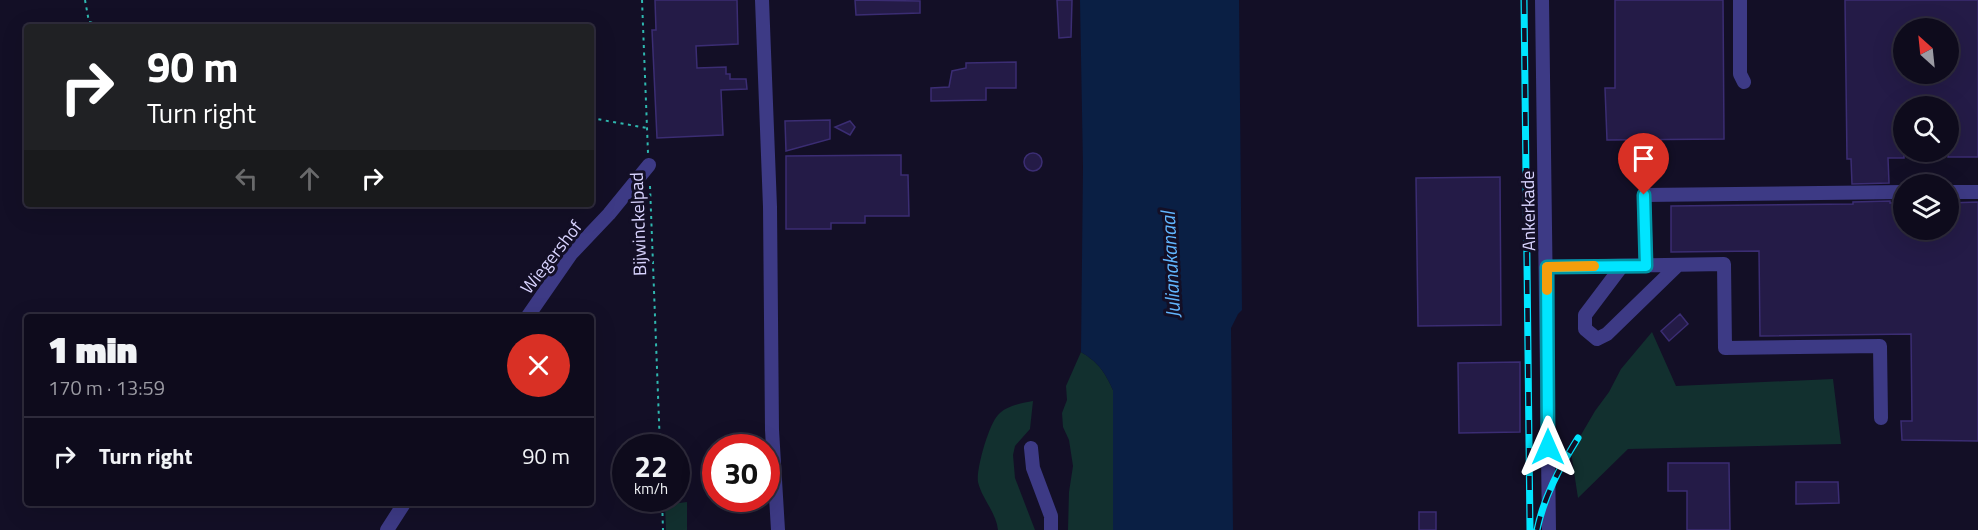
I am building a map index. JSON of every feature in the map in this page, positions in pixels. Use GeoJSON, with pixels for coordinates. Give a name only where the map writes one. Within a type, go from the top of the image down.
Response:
{"type":"FeatureCollection","features":[{"type":"Feature","properties":{"kind":"street"},"geometry":{"type":"LineString","coordinates":[[762,0],[770,207],[772,430],[778,530]]}},
{"type":"Feature","properties":{"kind":"street","name":"Ankerkade"},"geometry":{"type":"LineString","coordinates":[[1542,0],[1549,530]]}},
{"type":"Feature","properties":{"kind":"street"},"geometry":{"type":"LineString","coordinates":[[1740,0],[1740,74],[1744,82]]}},
{"type":"Feature","properties":{"kind":"street","name":"Wiegershof"},"geometry":{"type":"LineString","coordinates":[[529,314],[571,254],[609,214],[649,165]]}},
{"type":"Feature","properties":{"kind":"street"},"geometry":{"type":"LineString","coordinates":[[1646,266],[1644,195],[1893,192]]}},
{"type":"Feature","properties":{"kind":"street"},"geometry":{"type":"LineString","coordinates":[[1959,192],[1978,192]]}},
{"type":"Feature","properties":{"kind":"street"},"geometry":{"type":"LineString","coordinates":[[1547,267],[1724,264],[1725,348],[1880,346],[1881,418]]}},
{"type":"Feature","properties":{"kind":"street"},"geometry":{"type":"LineString","coordinates":[[1622,266],[1585,315],[1585,329],[1597,339],[1607,334],[1678,265]]}},
{"type":"Feature","properties":{"kind":"street"},"geometry":{"type":"LineString","coordinates":[[1031,448],[1033,468],[1051,516],[1051,530]]}},
{"type":"Feature","properties":{"kind":"street"},"geometry":{"type":"LineString","coordinates":[[387,530],[402,506]]}},
{"type":"Feature","properties":{"kind":"path"},"geometry":{"type":"LineString","coordinates":[[85,0],[89,22],[99,24]]}},
{"type":"Feature","properties":{"kind":"path","name":"Bijwinckelpad"},"geometry":{"type":"LineString","coordinates":[[642,0],[659,434]]}},
{"type":"Feature","properties":{"kind":"path"},"geometry":{"type":"LineString","coordinates":[[594,119],[647,128]]}},
{"type":"Feature","properties":{"kind":"path"},"geometry":{"type":"LineString","coordinates":[[662,512],[663,530]]}},
{"type":"Feature","properties":{"kind":"green space"},"geometry":{"type":"Polygon","coordinates":[[[1652,332],[1676,386],[1833,379],[1841,444],[1628,449],[1578,498],[1571,452],[1621,369],[1652,332]]]}},
{"type":"Feature","properties":{"kind":"green space"},"geometry":{"type":"Polygon","coordinates":[[[1081,352],[1100,368],[1113,390],[1113,530],[1068,530],[1069,492],[1073,466],[1069,440],[1063,427],[1062,413],[1067,400],[1066,386],[1081,352]]]}},
{"type":"Feature","properties":{"kind":"green space"},"geometry":{"type":"Polygon","coordinates":[[[1033,401],[1030,429],[1015,446],[1013,455],[1015,478],[1035,530],[998,530],[995,517],[978,482],[984,447],[994,420],[1001,412],[1014,405],[1033,401]]]}},
{"type":"Feature","properties":{"kind":"green space"},"geometry":{"type":"Polygon","coordinates":[[[665,512],[687,512],[687,530],[666,530],[665,512]]]}},
{"type":"Feature","properties":{"kind":"water","name":"Julianakanaal"},"geometry":{"type":"Polygon","coordinates":[[[1080,0],[1239,0],[1242,310],[1231,328],[1233,530],[1113,530],[1113,390],[1100,368],[1081,352],[1083,167],[1080,0]]]}},
{"type":"Feature","properties":{"kind":"building"},"geometry":{"type":"Polygon","coordinates":[[[655,0],[737,0],[738,44],[696,46],[697,68],[726,67],[726,74],[730,74],[730,79],[746,79],[747,89],[721,90],[723,135],[657,138],[652,30],[656,30],[655,0]]]}},
{"type":"Feature","properties":{"kind":"building"},"geometry":{"type":"Polygon","coordinates":[[[855,0],[920,1],[920,13],[856,15],[855,0]]]}},
{"type":"Feature","properties":{"kind":"building"},"geometry":{"type":"Polygon","coordinates":[[[1057,0],[1072,0],[1071,37],[1059,38],[1057,0]]]}},
{"type":"Feature","properties":{"kind":"building"},"geometry":{"type":"Polygon","coordinates":[[[1615,0],[1723,0],[1724,139],[1607,140],[1605,88],[1615,88],[1615,0]]]}},
{"type":"Feature","properties":{"kind":"building"},"geometry":{"type":"Polygon","coordinates":[[[1845,0],[1978,0],[1978,157],[1959,157],[1959,96],[1893,96],[1893,158],[1888,158],[1889,183],[1852,184],[1851,159],[1847,159],[1845,0]]]}},
{"type":"Feature","properties":{"kind":"building"},"geometry":{"type":"Polygon","coordinates":[[[1016,62],[1016,88],[986,88],[986,100],[931,101],[931,88],[949,87],[952,71],[966,68],[966,63],[1016,62]]]}},
{"type":"Feature","properties":{"kind":"building"},"geometry":{"type":"Polygon","coordinates":[[[830,120],[830,139],[786,151],[785,121],[830,120]]]}},
{"type":"Feature","properties":{"kind":"building"},"geometry":{"type":"Polygon","coordinates":[[[850,121],[855,127],[850,135],[835,127],[850,121]]]}},
{"type":"Feature","properties":{"kind":"building"},"geometry":{"type":"Polygon","coordinates":[[[1033,153],[1039,156],[1042,162],[1039,168],[1033,171],[1027,168],[1024,162],[1027,156],[1033,153]]]}},
{"type":"Feature","properties":{"kind":"building"},"geometry":{"type":"Polygon","coordinates":[[[901,155],[901,175],[908,175],[909,216],[865,216],[865,223],[831,223],[831,229],[786,229],[786,156],[901,155]]]}},
{"type":"Feature","properties":{"kind":"building"},"geometry":{"type":"Polygon","coordinates":[[[1500,177],[1501,325],[1418,326],[1416,178],[1500,177]]]}},
{"type":"Feature","properties":{"kind":"building"},"geometry":{"type":"Polygon","coordinates":[[[1890,201],[1893,203],[1893,240],[1959,240],[1959,203],[1978,202],[1978,441],[1902,440],[1901,421],[1912,421],[1911,334],[1760,336],[1759,251],[1671,252],[1671,206],[1853,204],[1853,202],[1890,201]]]}},
{"type":"Feature","properties":{"kind":"building"},"geometry":{"type":"Polygon","coordinates":[[[1680,314],[1688,324],[1669,341],[1661,331],[1680,314]]]}},
{"type":"Feature","properties":{"kind":"building"},"geometry":{"type":"Polygon","coordinates":[[[1520,362],[1520,432],[1459,433],[1458,363],[1520,362]]]}},
{"type":"Feature","properties":{"kind":"building"},"geometry":{"type":"Polygon","coordinates":[[[1668,463],[1729,463],[1730,530],[1687,530],[1687,491],[1668,491],[1668,463]]]}},
{"type":"Feature","properties":{"kind":"building"},"geometry":{"type":"Polygon","coordinates":[[[1796,482],[1838,482],[1839,503],[1796,504],[1796,482]]]}},
{"type":"Feature","properties":{"kind":"building"},"geometry":{"type":"Polygon","coordinates":[[[1419,512],[1436,512],[1436,530],[1419,530],[1419,512]]]}},
{"type":"Feature","properties":{"kind":"railway"},"geometry":{"type":"LineString","coordinates":[[1524,0],[1530,530]]}},
{"type":"Feature","properties":{"kind":"railway"},"geometry":{"type":"LineString","coordinates":[[1537,530],[1553,482],[1578,438]]}},
{"type":"Feature","properties":{"kind":"slow traffic"},"geometry":{"type":"LineString","coordinates":[[1547,290],[1547,267],[1594,266]]}},
{"type":"Feature","properties":{"kind":"route"},"geometry":{"type":"LineString","coordinates":[[1548,447],[1547,267],[1646,266],[1644,195]]}}]}
